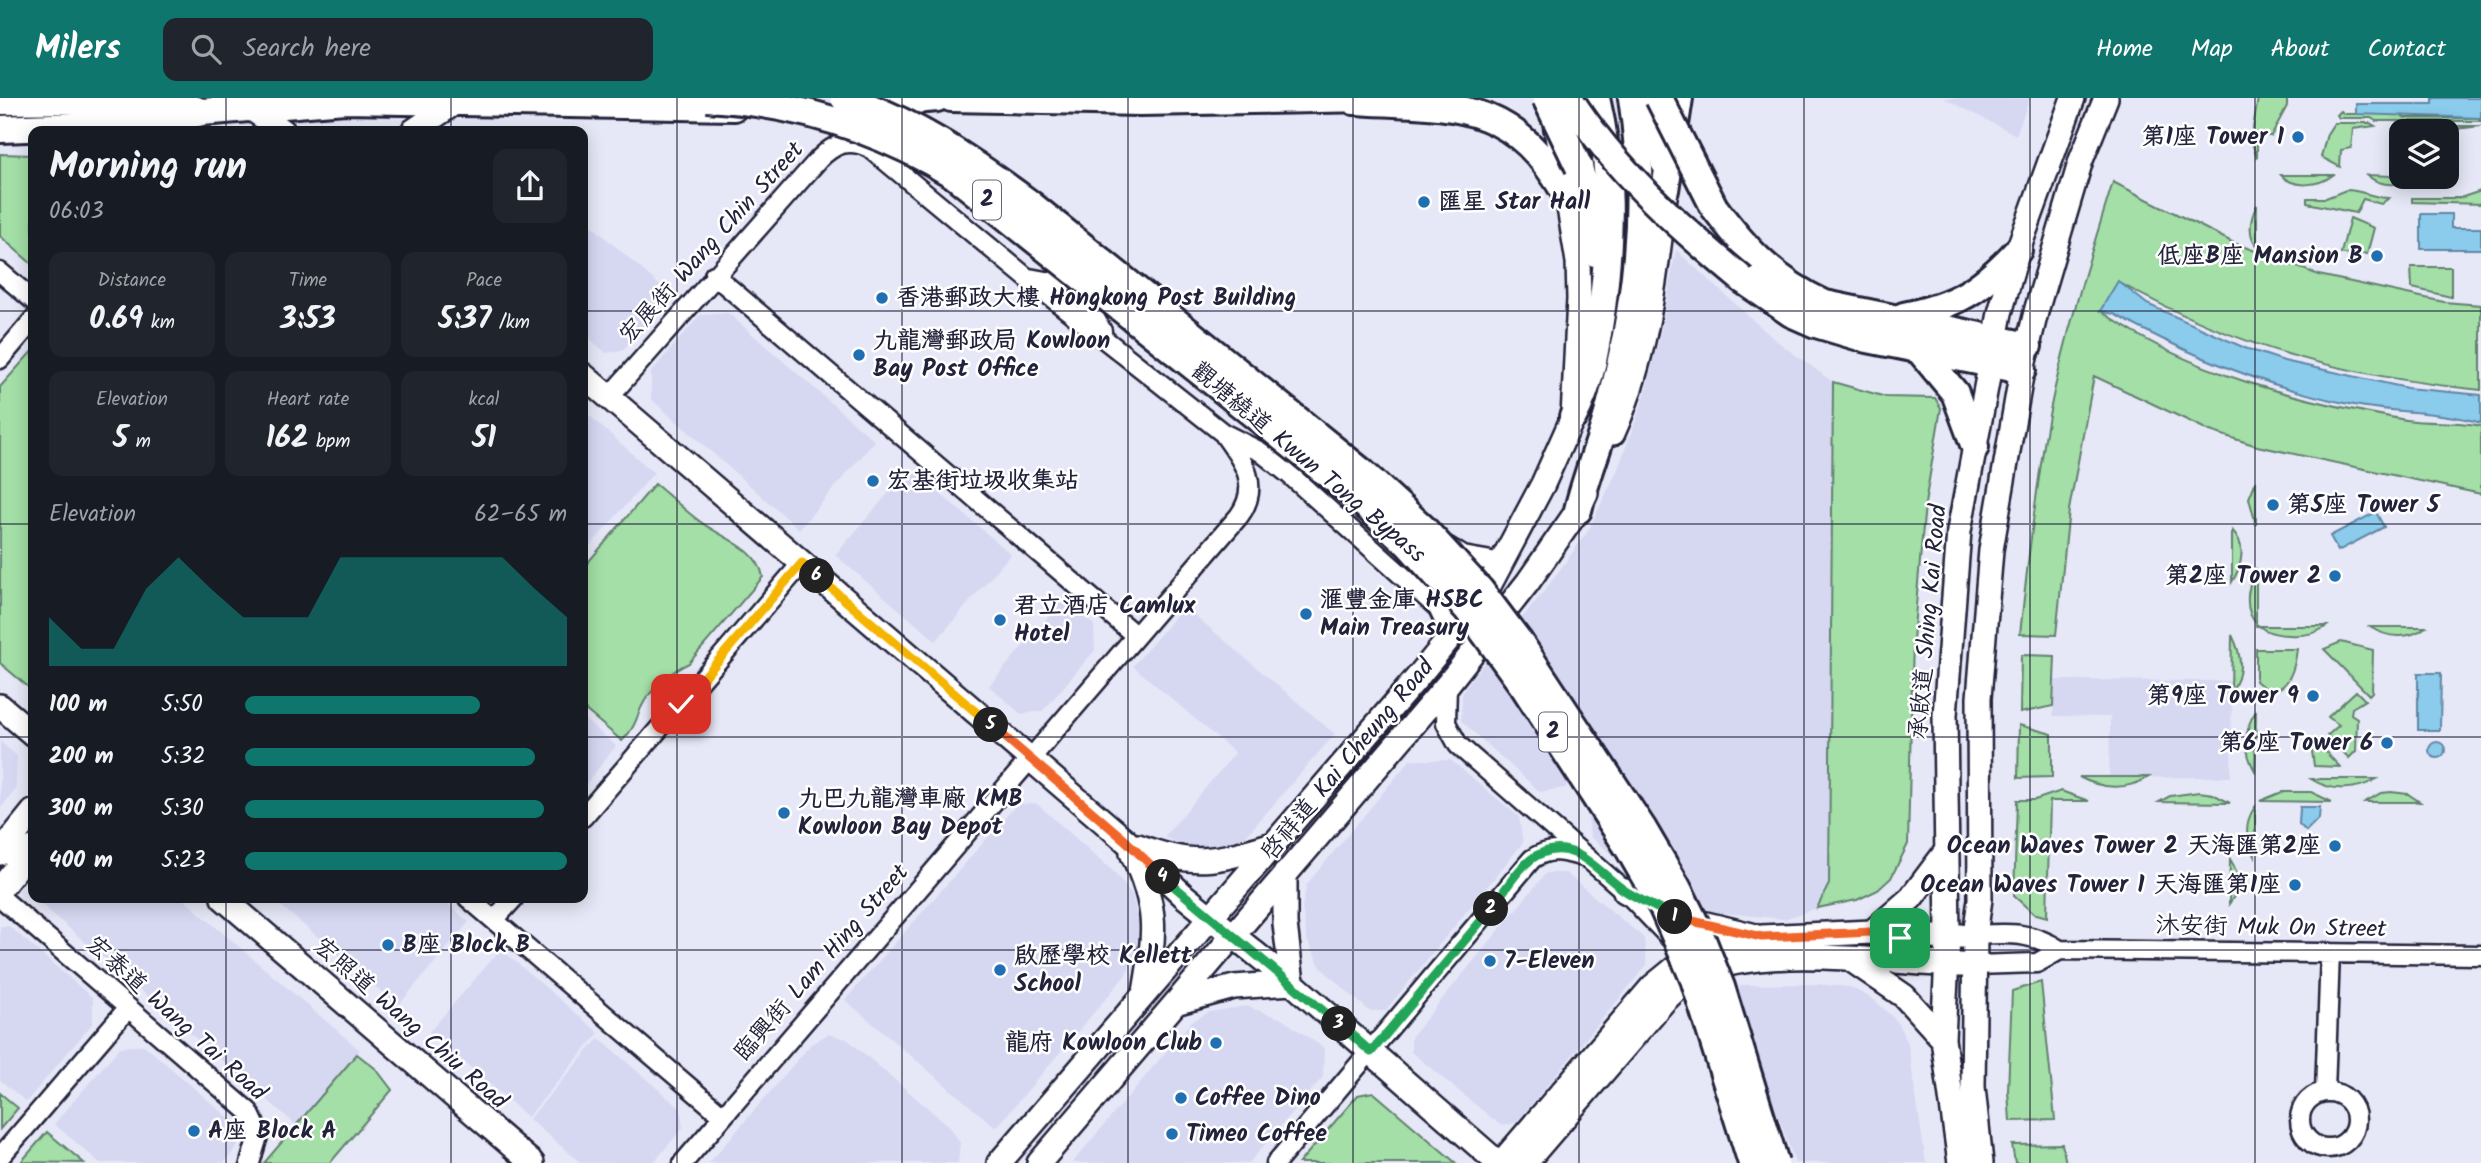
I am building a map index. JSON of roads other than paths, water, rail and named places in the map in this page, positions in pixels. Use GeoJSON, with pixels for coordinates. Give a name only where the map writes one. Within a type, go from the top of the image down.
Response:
{"type":"FeatureCollection","features":[{"type":"Feature","properties":{"kind":"highway","name":"觀塘繞道 Kwun Tong Bypass"},"geometry":{"type":"LineString","coordinates":[[707,98],[783,106],[843,121],[905,147],[954,175],[1330,475],[1422,558],[1468,610],[1504,658],[1658,898],[1694,979],[1752,1163]]}},
{"type":"Feature","properties":{"kind":"highway"},"geometry":{"type":"LineString","coordinates":[[843,102],[873,98]]}},
{"type":"Feature","properties":{"kind":"highway"},"geometry":{"type":"LineString","coordinates":[[80,126],[161,123],[202,112],[345,100],[695,108],[937,98]]}},
{"type":"Feature","properties":{"kind":"highway"},"geometry":{"type":"LineString","coordinates":[[951,98],[1140,102],[1360,99],[1439,106],[1486,116],[1510,128],[1531,144],[1552,169],[1566,194]]}},
{"type":"Feature","properties":{"kind":"highway"},"geometry":{"type":"LineString","coordinates":[[1546,98],[1579,167],[1594,226],[1601,310]]}},
{"type":"Feature","properties":{"kind":"highway"},"geometry":{"type":"LineString","coordinates":[[1567,98],[1626,172],[1660,208],[1743,280],[1791,313],[1816,324],[1863,338],[1916,346],[1993,351],[2025,358]]}},
{"type":"Feature","properties":{"kind":"highway"},"geometry":{"type":"LineString","coordinates":[[1578,510],[1626,343],[1634,291],[1640,208],[1637,127],[1632,98]]}},
{"type":"Feature","properties":{"kind":"highway"},"geometry":{"type":"LineString","coordinates":[[1659,98],[1714,207],[1756,260],[1801,293],[1825,304],[1888,319],[1940,326],[1993,351]]}},
{"type":"Feature","properties":{"kind":"highway"},"geometry":{"type":"LineString","coordinates":[[1665,190],[1679,98]]}},
{"type":"Feature","properties":{"kind":"highway"},"geometry":{"type":"LineString","coordinates":[[0,101],[162,99],[202,112]]}},
{"type":"Feature","properties":{"kind":"highway","name":"觀塘繞道 Kwun Tong Bypass"},"geometry":{"type":"LineString","coordinates":[[843,102],[916,128],[981,167],[1362,472],[1454,560],[1520,643],[1643,829],[1677,887],[1698,927],[1721,987],[1776,1163]]}},
{"type":"Feature","properties":{"kind":"highway"},"geometry":{"type":"LineString","coordinates":[[1573,417],[1583,398],[1596,352],[1609,251],[1610,175],[1599,109]]}},
{"type":"Feature","properties":{"kind":"highway"},"geometry":{"type":"LineString","coordinates":[[0,129],[28,128]]}},
{"type":"Feature","properties":{"kind":"highway"},"geometry":{"type":"LineString","coordinates":[[1888,319],[1954,302],[1976,291],[2018,250]]}},
{"type":"Feature","properties":{"kind":"highway"},"geometry":{"type":"LineString","coordinates":[[1916,346],[1955,393],[1975,447]]}},
{"type":"Feature","properties":{"kind":"main road","name":"啓祥道 Kai Cheung Road"},"geometry":{"type":"LineString","coordinates":[[999,1163],[1483,597],[1503,563],[1573,417],[1579,299],[1578,262],[1555,127],[1559,107],[1567,98]]}},
{"type":"Feature","properties":{"kind":"main road","name":"啓祥道 Kai Cheung Road"},"geometry":{"type":"LineString","coordinates":[[1039,1163],[1447,685],[1528,582],[1578,510],[1618,422],[1649,314],[1665,190],[1661,135],[1657,121],[1642,98]]}},
{"type":"Feature","properties":{"kind":"main road","name":"承啟道 Shing Kai Road"},"geometry":{"type":"LineString","coordinates":[[1960,1163],[1943,1039],[1948,937],[1945,715],[1959,531],[1993,351],[2018,250],[2073,98]]}},
{"type":"Feature","properties":{"kind":"main road"},"geometry":{"type":"LineString","coordinates":[[1981,1163],[1973,1087],[1975,935],[1980,898],[1979,698],[1991,550],[2025,358],[2048,264],[2081,160],[2106,98]]}},
{"type":"Feature","properties":{"kind":"main road"},"geometry":{"type":"LineString","coordinates":[[420,126],[453,104]]}},
{"type":"Feature","properties":{"kind":"main road"},"geometry":{"type":"LineString","coordinates":[[249,107],[276,126]]}},
{"type":"Feature","properties":{"kind":"main road"},"geometry":{"type":"LineString","coordinates":[[588,379],[1126,841],[1174,887],[1292,983],[1500,1163],[1653,987],[1689,968],[1711,970],[1760,961],[1850,958],[1975,965]]}},
{"type":"Feature","properties":{"kind":"main road"},"geometry":{"type":"LineString","coordinates":[[0,705],[28,730]]}},
{"type":"Feature","properties":{"kind":"main road"},"geometry":{"type":"LineString","coordinates":[[0,853],[28,818]]}},
{"type":"Feature","properties":{"kind":"main road"},"geometry":{"type":"LineString","coordinates":[[1126,841],[1164,856],[1193,862],[1221,859],[1273,844]]}},
{"type":"Feature","properties":{"kind":"main road"},"geometry":{"type":"LineString","coordinates":[[1126,841],[1152,902],[1155,937],[1145,992]]}},
{"type":"Feature","properties":{"kind":"main road"},"geometry":{"type":"LineString","coordinates":[[1872,932],[1911,898],[1945,853]]}},
{"type":"Feature","properties":{"kind":"main road"},"geometry":{"type":"LineString","coordinates":[[0,889],[28,854]]}},
{"type":"Feature","properties":{"kind":"main road"},"geometry":{"type":"LineString","coordinates":[[1285,874],[1285,925],[1292,983]]}},
{"type":"Feature","properties":{"kind":"main road"},"geometry":{"type":"LineString","coordinates":[[1625,891],[1688,921],[1762,937]]}},
{"type":"Feature","properties":{"kind":"main road","name":"宏照道 Wang Chiu Road"},"geometry":{"type":"LineString","coordinates":[[229,903],[532,1163]]}},
{"type":"Feature","properties":{"kind":"main road"},"geometry":{"type":"LineString","coordinates":[[1525,1163],[1665,1000],[1689,968],[1712,948],[1762,937],[1872,932],[1887,939],[1975,935]]}},
{"type":"Feature","properties":{"kind":"main road"},"geometry":{"type":"LineString","coordinates":[[1850,958],[1904,996],[1943,1039]]}},
{"type":"Feature","properties":{"kind":"main road"},"geometry":{"type":"LineString","coordinates":[[1178,1002],[1234,987],[1292,983]]}},
{"type":"Feature","properties":{"kind":"street","name":"宏展街 Wang Chin Street"},"geometry":{"type":"LineString","coordinates":[[609,397],[812,165],[835,146],[848,141],[860,143],[888,163],[1008,263],[1223,433]]}},
{"type":"Feature","properties":{"kind":"street"},"geometry":{"type":"LineString","coordinates":[[888,163],[938,161],[961,172],[1021,219],[1027,224],[1031,237],[1008,263]]}},
{"type":"Feature","properties":{"kind":"street"},"geometry":{"type":"LineString","coordinates":[[1027,278],[1064,282],[1078,278],[1099,255],[1392,492],[1449,548],[1463,556],[1503,563]]}},
{"type":"Feature","properties":{"kind":"street"},"geometry":{"type":"LineString","coordinates":[[0,272],[28,296]]}},
{"type":"Feature","properties":{"kind":"street"},"geometry":{"type":"LineString","coordinates":[[715,275],[1136,636]]}},
{"type":"Feature","properties":{"kind":"street"},"geometry":{"type":"LineString","coordinates":[[1078,278],[1088,306],[1108,340]]}},
{"type":"Feature","properties":{"kind":"street"},"geometry":{"type":"LineString","coordinates":[[1108,340],[1105,332],[1109,317],[1143,292]]}},
{"type":"Feature","properties":{"kind":"street"},"geometry":{"type":"LineString","coordinates":[[0,359],[28,326]]}},
{"type":"Feature","properties":{"kind":"street"},"geometry":{"type":"LineString","coordinates":[[1223,433],[1261,452],[1366,542],[1438,608],[1451,635]]}},
{"type":"Feature","properties":{"kind":"street","name":"臨興街 Lam Hing Street"},"geometry":{"type":"LineString","coordinates":[[683,1163],[1239,516],[1248,502],[1250,485],[1246,467],[1223,433]]}},
{"type":"Feature","properties":{"kind":"street"},"geometry":{"type":"LineString","coordinates":[[1366,542],[1382,546],[1391,539],[1392,492]]}},
{"type":"Feature","properties":{"kind":"street"},"geometry":{"type":"LineString","coordinates":[[588,811],[802,563]]}},
{"type":"Feature","properties":{"kind":"street"},"geometry":{"type":"LineString","coordinates":[[1447,685],[1446,723],[1458,746],[1625,891],[1670,937],[1689,968]]}},
{"type":"Feature","properties":{"kind":"street"},"geometry":{"type":"LineString","coordinates":[[1276,1163],[1532,859],[1542,853],[1559,850],[1583,856]]}},
{"type":"Feature","properties":{"kind":"street","name":"宏泰道 Wang Tai Road"},"geometry":{"type":"LineString","coordinates":[[0,897],[249,1112],[259,1133],[250,1163]]}},
{"type":"Feature","properties":{"kind":"street"},"geometry":{"type":"LineString","coordinates":[[474,903],[723,1116]]}},
{"type":"Feature","properties":{"kind":"street"},"geometry":{"type":"LineString","coordinates":[[494,920],[509,903]]}},
{"type":"Feature","properties":{"kind":"street","name":"沐安街 Muk On Street"},"geometry":{"type":"LineString","coordinates":[[1975,935],[2011,933],[2040,937],[2060,950]]}},
{"type":"Feature","properties":{"kind":"street","name":"沐安街 Muk On Street"},"geometry":{"type":"LineString","coordinates":[[1975,965],[2037,963],[2060,950],[2481,955]]}},
{"type":"Feature","properties":{"kind":"street"},"geometry":{"type":"LineString","coordinates":[[2325,1092],[2330,953]]}},
{"type":"Feature","properties":{"kind":"street"},"geometry":{"type":"LineString","coordinates":[[0,1157],[128,1008]]}},
{"type":"Feature","properties":{"kind":"water"},"geometry":{"type":"Polygon","coordinates":[[[2433,98],[2481,98],[2481,118],[2356,114],[2356,104],[2433,104],[2433,98]]]}},
{"type":"Feature","properties":{"kind":"water"},"geometry":{"type":"Polygon","coordinates":[[[2421,214],[2451,214],[2451,228],[2481,228],[2481,249],[2421,249],[2421,214]]]}},
{"type":"Feature","properties":{"kind":"water"},"geometry":{"type":"Polygon","coordinates":[[[2118,281],[2147,304],[2245,348],[2284,361],[2407,388],[2481,395],[2481,423],[2450,416],[2354,405],[2291,390],[2230,369],[2171,344],[2114,314],[2100,311],[2118,281]]]}},
{"type":"Feature","properties":{"kind":"water"},"geometry":{"type":"Polygon","coordinates":[[[2376,512],[2384,527],[2338,551],[2330,536],[2376,512]]]}},
{"type":"Feature","properties":{"kind":"water"},"geometry":{"type":"Polygon","coordinates":[[[2418,673],[2441,673],[2440,730],[2418,730],[2418,673]]]}},
{"type":"Feature","properties":{"kind":"water"},"geometry":{"type":"Polygon","coordinates":[[[2437,742],[2443,744],[2443,756],[2437,758],[2431,756],[2429,750],[2431,744],[2437,742]]]}},
{"type":"Feature","properties":{"kind":"water"},"geometry":{"type":"Polygon","coordinates":[[[2300,807],[2320,807],[2319,818],[2306,831],[2299,824],[2300,807]]]}},
{"type":"Feature","properties":{"kind":"place","name":"第1座 Tower 1"},"geometry":{"type":"Point","coordinates":[2298,137]}},
{"type":"Feature","properties":{"kind":"place","name":"匯星 Star Hall"},"geometry":{"type":"Point","coordinates":[1424,202]}},
{"type":"Feature","properties":{"kind":"place","name":"低座B座 Mansion B"},"geometry":{"type":"Point","coordinates":[2377,256]}},
{"type":"Feature","properties":{"kind":"place","name":"香港郵政大樓 Hongkong Post Building"},"geometry":{"type":"Point","coordinates":[882,298]}},
{"type":"Feature","properties":{"kind":"place","name":"九龍灣郵政局 Kowloon Bay Post Office"},"geometry":{"type":"Point","coordinates":[859,355]}},
{"type":"Feature","properties":{"kind":"place","name":"宏基街垃圾收集站"},"geometry":{"type":"Point","coordinates":[873,481]}},
{"type":"Feature","properties":{"kind":"place","name":"第5座 Tower 5"},"geometry":{"type":"Point","coordinates":[2273,505]}},
{"type":"Feature","properties":{"kind":"place","name":"第2座 Tower 2"},"geometry":{"type":"Point","coordinates":[2335,576]}},
{"type":"Feature","properties":{"kind":"place","name":"滙豐金庫 HSBC Main Treasury"},"geometry":{"type":"Point","coordinates":[1306,614]}},
{"type":"Feature","properties":{"kind":"place","name":"君立酒店 Camlux Hotel"},"geometry":{"type":"Point","coordinates":[1000,620]}},
{"type":"Feature","properties":{"kind":"place","name":"第9座 Tower 9"},"geometry":{"type":"Point","coordinates":[2313,696]}},
{"type":"Feature","properties":{"kind":"place","name":"第6座 Tower 6"},"geometry":{"type":"Point","coordinates":[2387,743]}},
{"type":"Feature","properties":{"kind":"place","name":"九巴九龍灣車廠 KMB Kowloon Bay Depot"},"geometry":{"type":"Point","coordinates":[784,813]}},
{"type":"Feature","properties":{"kind":"place","name":"Ocean Waves Tower 2 天海匯第2座"},"geometry":{"type":"Point","coordinates":[2335,846]}},
{"type":"Feature","properties":{"kind":"place","name":"Ocean Waves Tower 1 天海匯第1座"},"geometry":{"type":"Point","coordinates":[2295,885]}},
{"type":"Feature","properties":{"kind":"place","name":"B座 Block B"},"geometry":{"type":"Point","coordinates":[388,945]}},
{"type":"Feature","properties":{"kind":"place","name":"7-Eleven"},"geometry":{"type":"Point","coordinates":[1490,961]}},
{"type":"Feature","properties":{"kind":"place","name":"啟歷學校 Kellett School"},"geometry":{"type":"Point","coordinates":[1000,970]}},
{"type":"Feature","properties":{"kind":"place","name":"龍府 Kowloon Club"},"geometry":{"type":"Point","coordinates":[1216,1043]}},
{"type":"Feature","properties":{"kind":"place","name":"Coffee Dino"},"geometry":{"type":"Point","coordinates":[1181,1098]}},
{"type":"Feature","properties":{"kind":"place","name":"A座 Block A"},"geometry":{"type":"Point","coordinates":[194,1131]}},
{"type":"Feature","properties":{"kind":"place","name":"Timeo Coffee"},"geometry":{"type":"Point","coordinates":[1172,1134]}}]}
